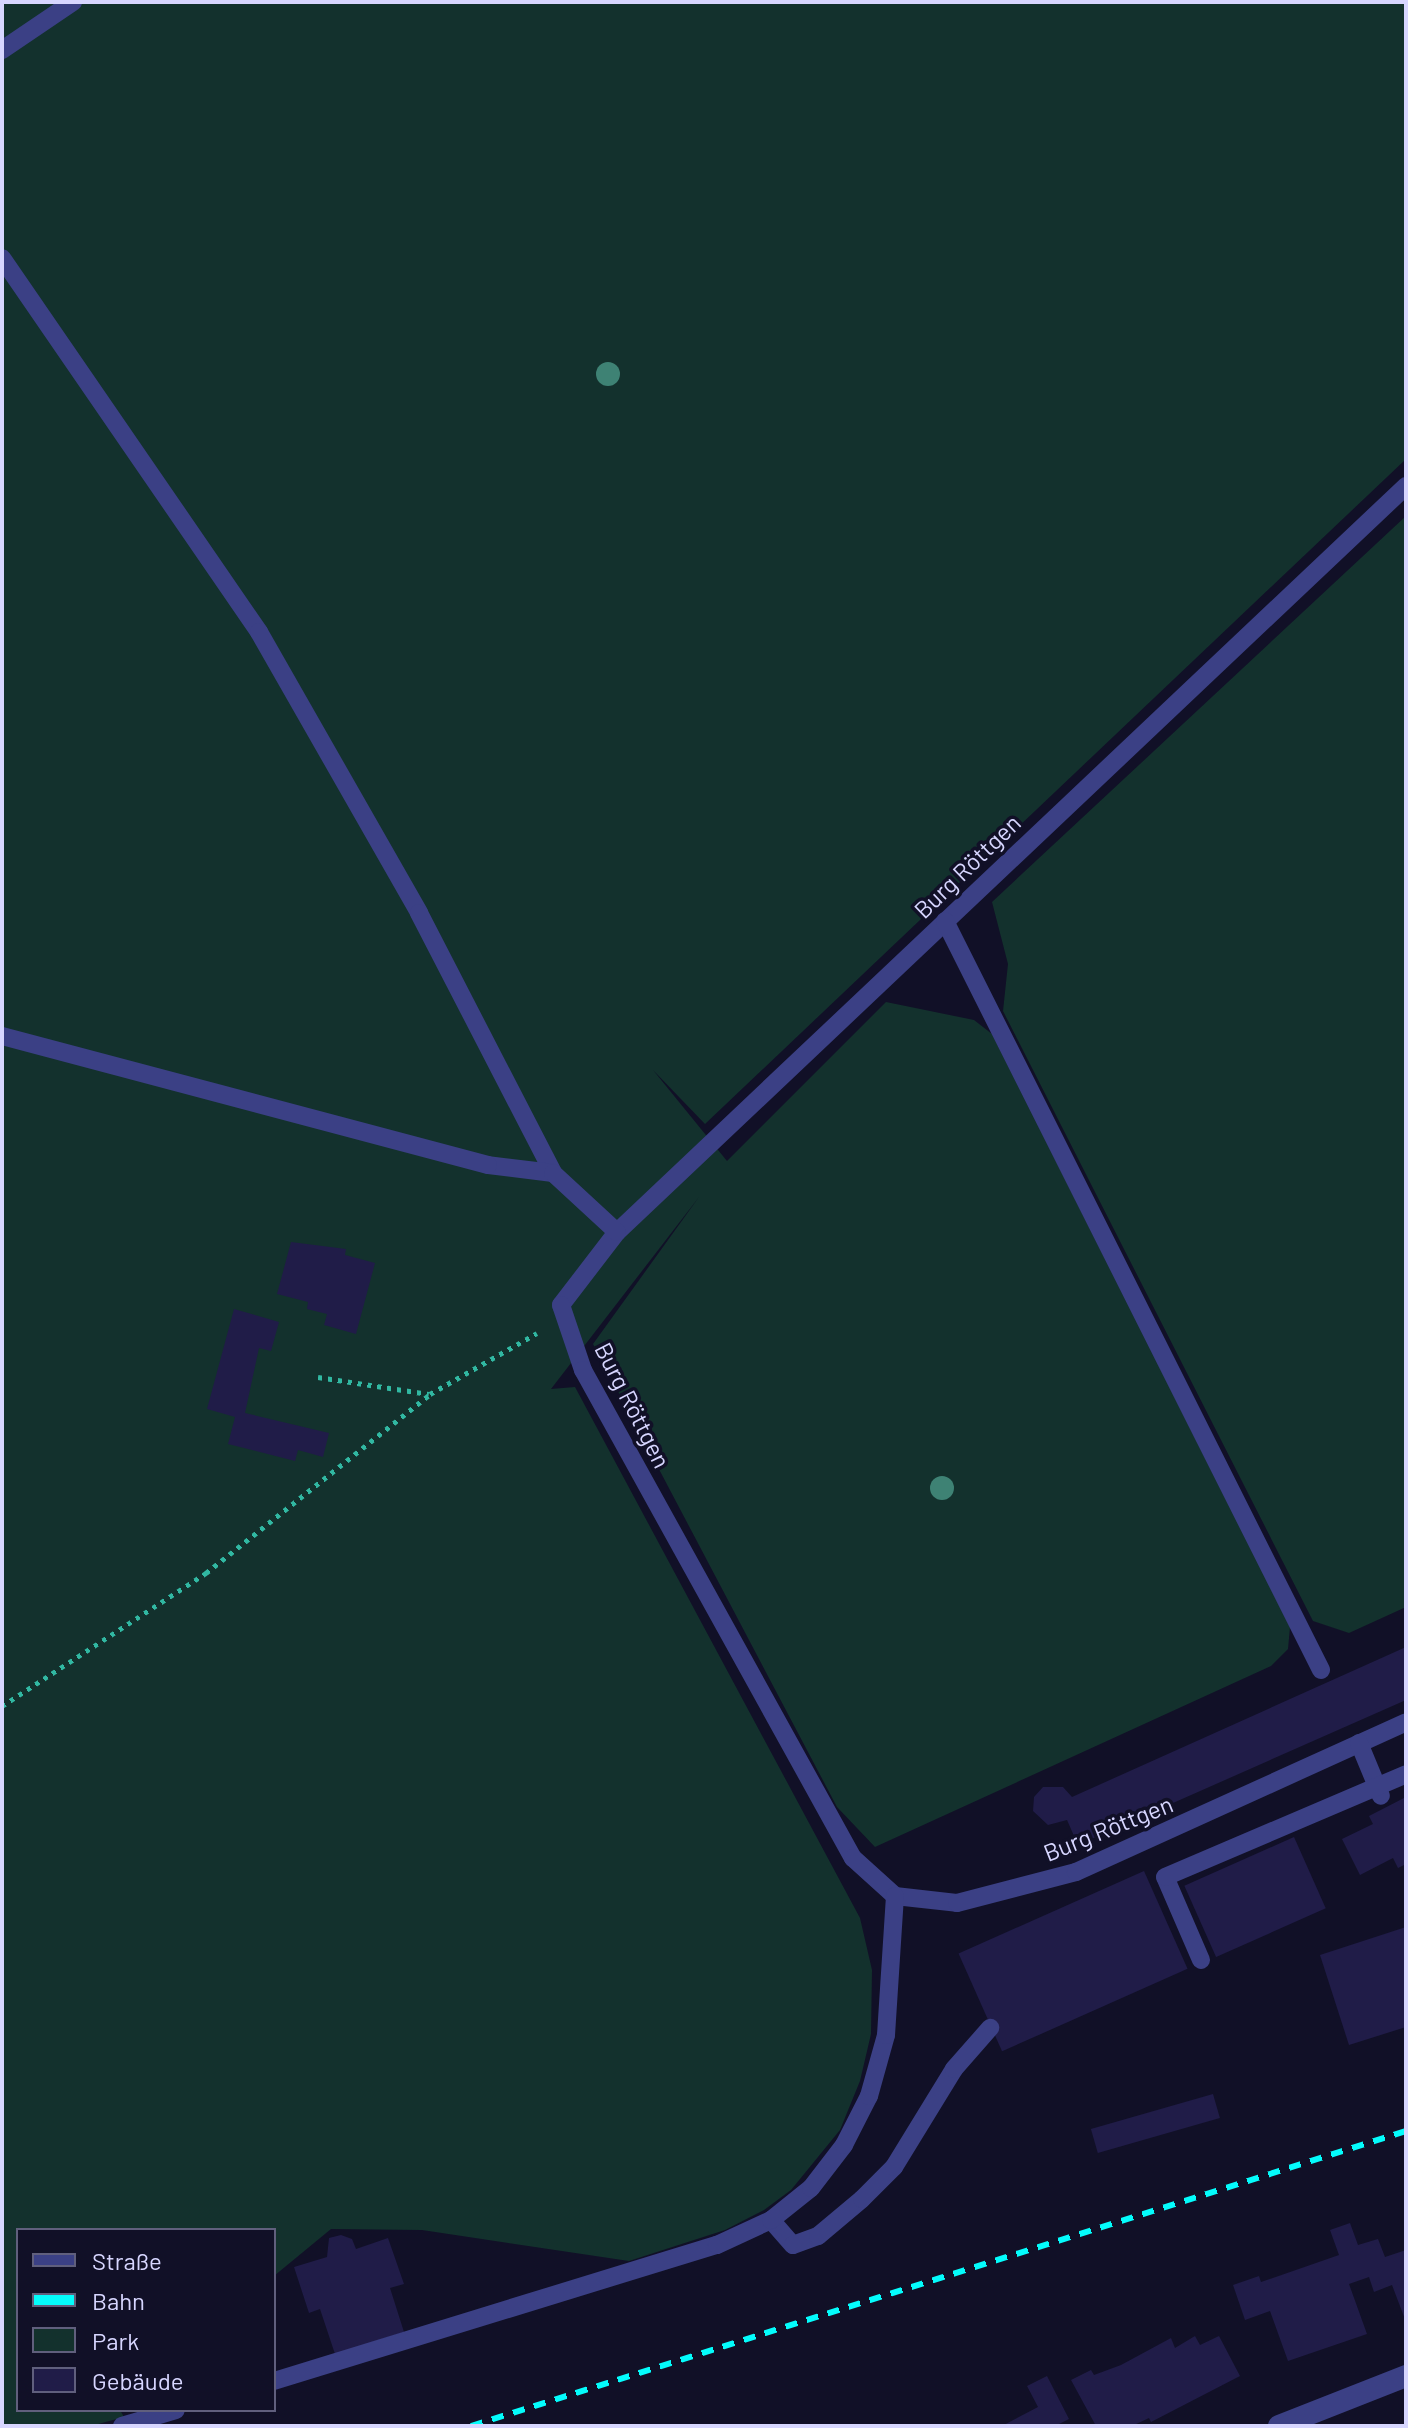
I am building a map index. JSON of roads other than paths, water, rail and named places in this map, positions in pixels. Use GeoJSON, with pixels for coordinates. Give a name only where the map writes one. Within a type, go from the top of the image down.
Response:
{"type":"FeatureCollection","features":[{"type":"Feature","properties":{"kind":"street"},"geometry":{"type":"LineString","coordinates":[[1279,2426],[1319,2406],[1406,2376]]}},
{"type":"Feature","properties":{"kind":"lane"},"geometry":{"type":"LineString","coordinates":[[2,50],[73,2]]}},
{"type":"Feature","properties":{"kind":"lane"},"geometry":{"type":"LineString","coordinates":[[2,258],[259,632],[419,913],[553,1173],[617,1232]]}},
{"type":"Feature","properties":{"kind":"lane","name":"Burg Röttgen"},"geometry":{"type":"LineString","coordinates":[[1406,486],[617,1232],[561,1305],[583,1370],[853,1858],[895,1896],[957,1903],[1076,1872],[1406,1722]]}},
{"type":"Feature","properties":{"kind":"lane"},"geometry":{"type":"LineString","coordinates":[[945,921],[1321,1670]]}},
{"type":"Feature","properties":{"kind":"lane"},"geometry":{"type":"LineString","coordinates":[[2,1036],[488,1165],[553,1173]]}},
{"type":"Feature","properties":{"kind":"lane"},"geometry":{"type":"LineString","coordinates":[[1359,1743],[1379,1791]]}},
{"type":"Feature","properties":{"kind":"lane"},"geometry":{"type":"LineString","coordinates":[[1201,1960],[1165,1877],[1379,1791],[1406,1774]]}},
{"type":"Feature","properties":{"kind":"lane"},"geometry":{"type":"LineString","coordinates":[[276,2380],[717,2245],[771,2220],[811,2188],[844,2145],[869,2096],[886,2035],[895,1896]]}},
{"type":"Feature","properties":{"kind":"lane"},"geometry":{"type":"LineString","coordinates":[[771,2220],[793,2245],[818,2236],[862,2199],[894,2167],[954,2069],[990,2028]]}},
{"type":"Feature","properties":{"kind":"lane"},"geometry":{"type":"LineString","coordinates":[[122,2426],[169,2412]]}},
{"type":"Feature","properties":{"kind":"railway"},"geometry":{"type":"LineString","coordinates":[[471,2426],[1406,2131]]}}]}
